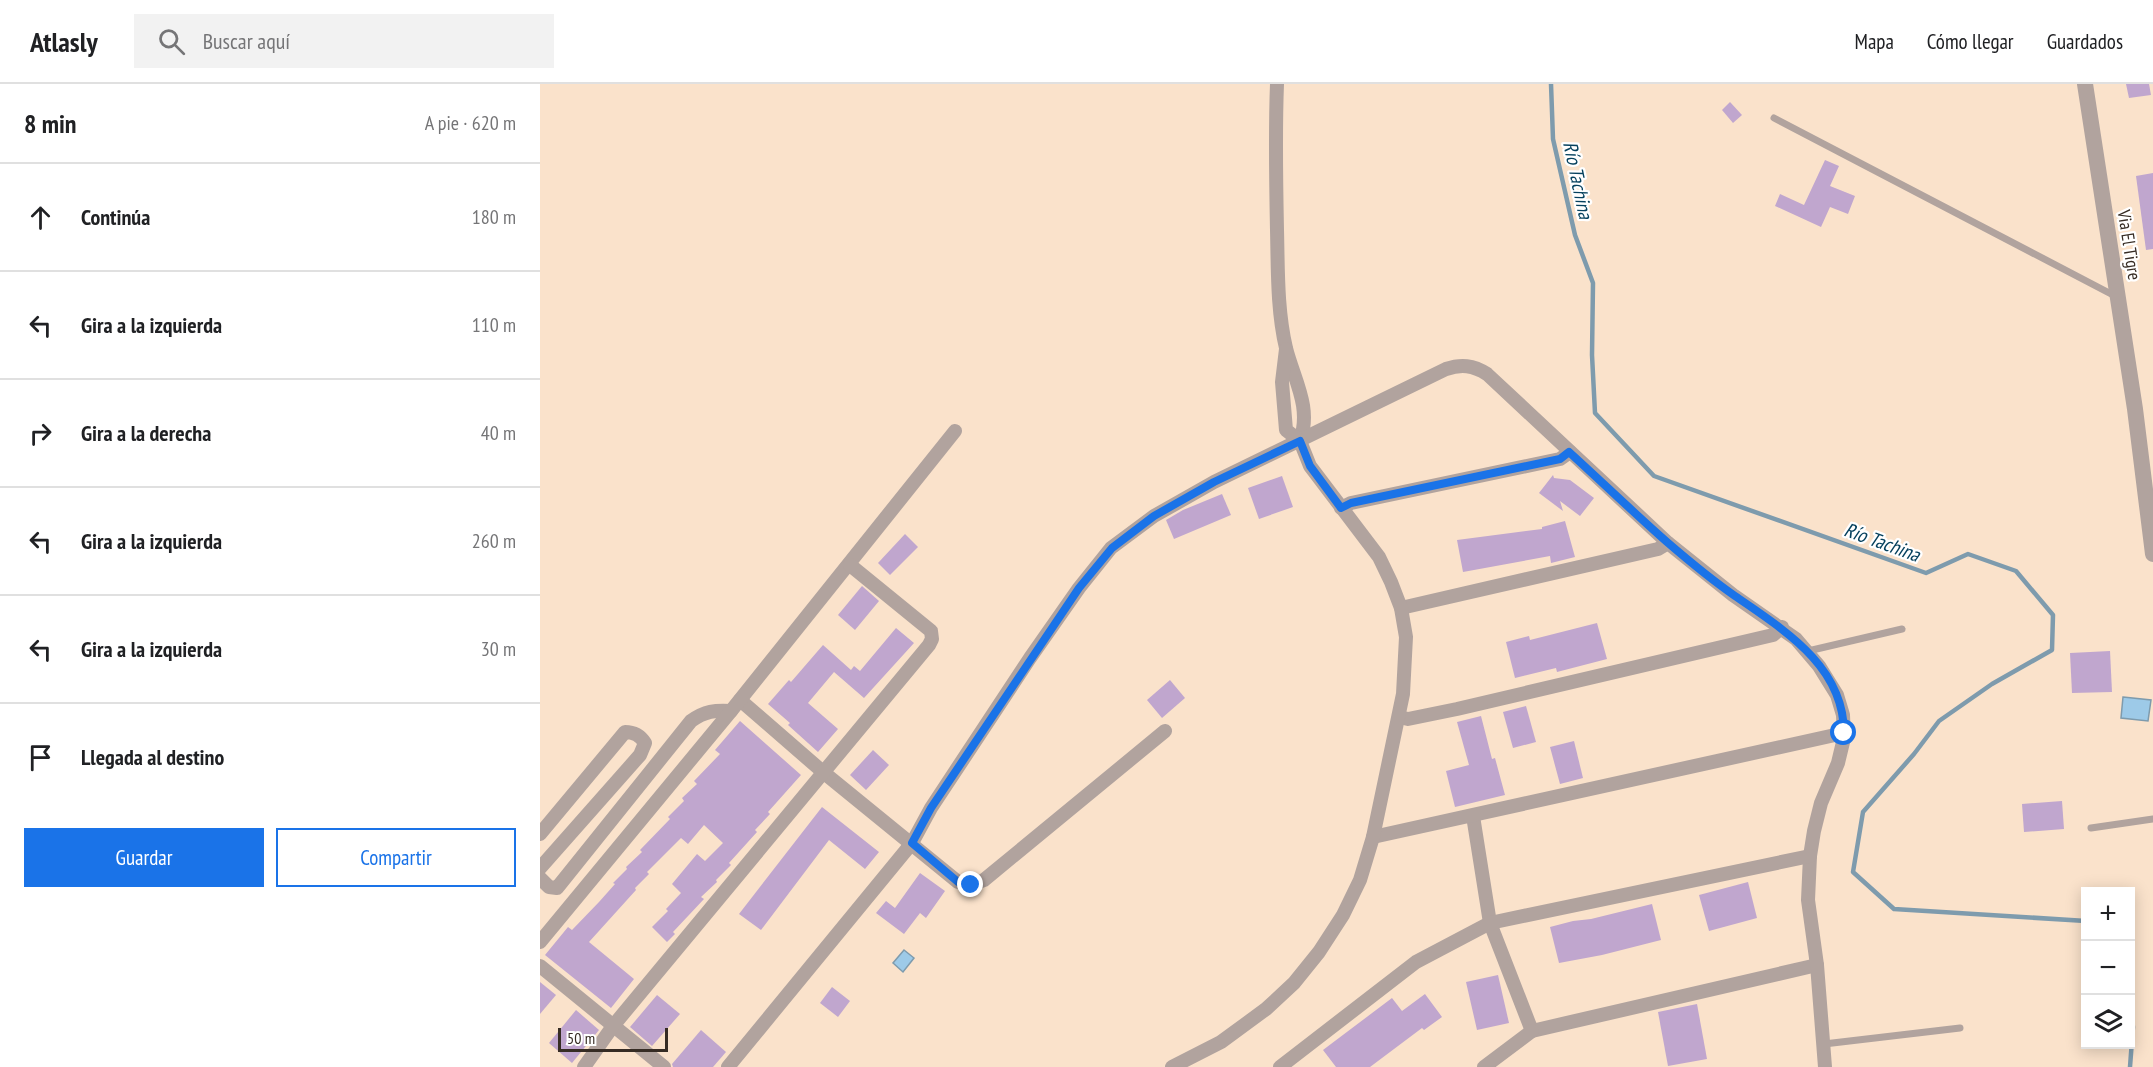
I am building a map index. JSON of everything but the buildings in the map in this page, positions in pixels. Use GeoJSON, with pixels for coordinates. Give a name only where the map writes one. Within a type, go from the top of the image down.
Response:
{"type":"FeatureCollection","features":[{"type":"Feature","properties":{"kind":"street"},"geometry":{"type":"LineString","coordinates":[[1277,84],[1275,177],[1278,290],[1286,348],[1302,400],[1305,425],[1300,441]]}},
{"type":"Feature","properties":{"kind":"street","name":"Via El Tigre"},"geometry":{"type":"LineString","coordinates":[[2085,84],[2135,409],[2153,554]]}},
{"type":"Feature","properties":{"kind":"street"},"geometry":{"type":"LineString","coordinates":[[1172,1067],[1221,1042],[1266,1009],[1294,983],[1319,952],[1343,915],[1360,880],[1372,837],[1403,694],[1406,637],[1401,608],[1379,557],[1310,466],[1300,441],[1286,430],[1281,382],[1286,348]]}},
{"type":"Feature","properties":{"kind":"street"},"geometry":{"type":"LineString","coordinates":[[728,1067],[912,843],[931,808],[1030,658],[1079,588],[1112,548],[1154,516],[1214,482],[1446,369],[1464,365],[1487,374],[1668,543],[1733,595],[1782,627],[1808,651],[1837,694],[1843,715],[1844,733],[1838,763],[1821,803],[1810,856],[1808,900],[1817,965],[1826,1067]]}},
{"type":"Feature","properties":{"kind":"street"},"geometry":{"type":"LineString","coordinates":[[540,942],[736,706],[955,431]]}},
{"type":"Feature","properties":{"kind":"street"},"geometry":{"type":"LineString","coordinates":[[1341,508],[1351,503],[1560,459],[1569,452]]}},
{"type":"Feature","properties":{"kind":"street"},"geometry":{"type":"LineString","coordinates":[[1401,608],[1658,549],[1668,543]]}},
{"type":"Feature","properties":{"kind":"street"},"geometry":{"type":"LineString","coordinates":[[584,1067],[613,1026],[929,645],[932,639],[930,631],[850,565]]}},
{"type":"Feature","properties":{"kind":"street"},"geometry":{"type":"LineString","coordinates":[[1399,717],[1408,718],[1457,709],[1773,636],[1782,627]]}},
{"type":"Feature","properties":{"kind":"street"},"geometry":{"type":"LineString","coordinates":[[540,878],[549,887],[557,888],[691,721],[712,710],[736,706],[823,772],[958,882],[971,885],[984,880],[1166,731]]}},
{"type":"Feature","properties":{"kind":"street"},"geometry":{"type":"LineString","coordinates":[[540,834],[624,732],[634,733],[642,739],[645,743],[640,755],[540,868]]}},
{"type":"Feature","properties":{"kind":"street"},"geometry":{"type":"LineString","coordinates":[[1372,837],[1844,733]]}},
{"type":"Feature","properties":{"kind":"street"},"geometry":{"type":"LineString","coordinates":[[1473,816],[1490,923],[1532,1031]]}},
{"type":"Feature","properties":{"kind":"street"},"geometry":{"type":"LineString","coordinates":[[1280,1067],[1416,962],[1490,923],[1810,856]]}},
{"type":"Feature","properties":{"kind":"street"},"geometry":{"type":"LineString","coordinates":[[1484,1067],[1532,1031],[1817,965]]}},
{"type":"Feature","properties":{"kind":"street"},"geometry":{"type":"LineString","coordinates":[[540,966],[664,1067]]}},
{"type":"Feature","properties":{"kind":"lane"},"geometry":{"type":"LineString","coordinates":[[1774,118],[2117,297]]}},
{"type":"Feature","properties":{"kind":"lane"},"geometry":{"type":"LineString","coordinates":[[1808,651],[1902,630]]}},
{"type":"Feature","properties":{"kind":"lane"},"geometry":{"type":"LineString","coordinates":[[2091,828],[2153,819]]}},
{"type":"Feature","properties":{"kind":"lane"},"geometry":{"type":"LineString","coordinates":[[1824,1044],[1960,1028]]}},
{"type":"Feature","properties":{"kind":"water"},"geometry":{"type":"Polygon","coordinates":[[[2123,697],[2151,700],[2148,721],[2121,718],[2123,697]]]}},
{"type":"Feature","properties":{"kind":"water"},"geometry":{"type":"Polygon","coordinates":[[[904,950],[914,958],[903,972],[893,963],[904,950]]]}},
{"type":"Feature","properties":{"kind":"waterway","name":"Río Tachina"},"geometry":{"type":"LineString","coordinates":[[1551,84],[1553,139],[1575,235],[1593,283],[1592,355],[1595,413],[1654,476],[1926,573],[1968,554],[2016,571],[2053,615],[2052,650],[1992,684],[1939,721],[1914,754],[1863,812],[1853,872],[1894,909],[2081,921]]}},
{"type":"Feature","properties":{"kind":"waterway","name":"Río Tachina"},"geometry":{"type":"LineString","coordinates":[[2130,1067],[2131,1049]]}},
{"type":"Feature","properties":{"kind":"route"},"geometry":{"type":"LineString","coordinates":[[971,885],[958,882],[912,843],[931,808],[1079,588],[1112,548],[1154,516],[1214,482],[1300,441],[1310,466],[1341,508],[1351,503],[1560,459],[1569,452],[1668,543],[1733,595],[1782,627],[1808,651],[1837,694],[1843,715],[1844,733]]}}]}
